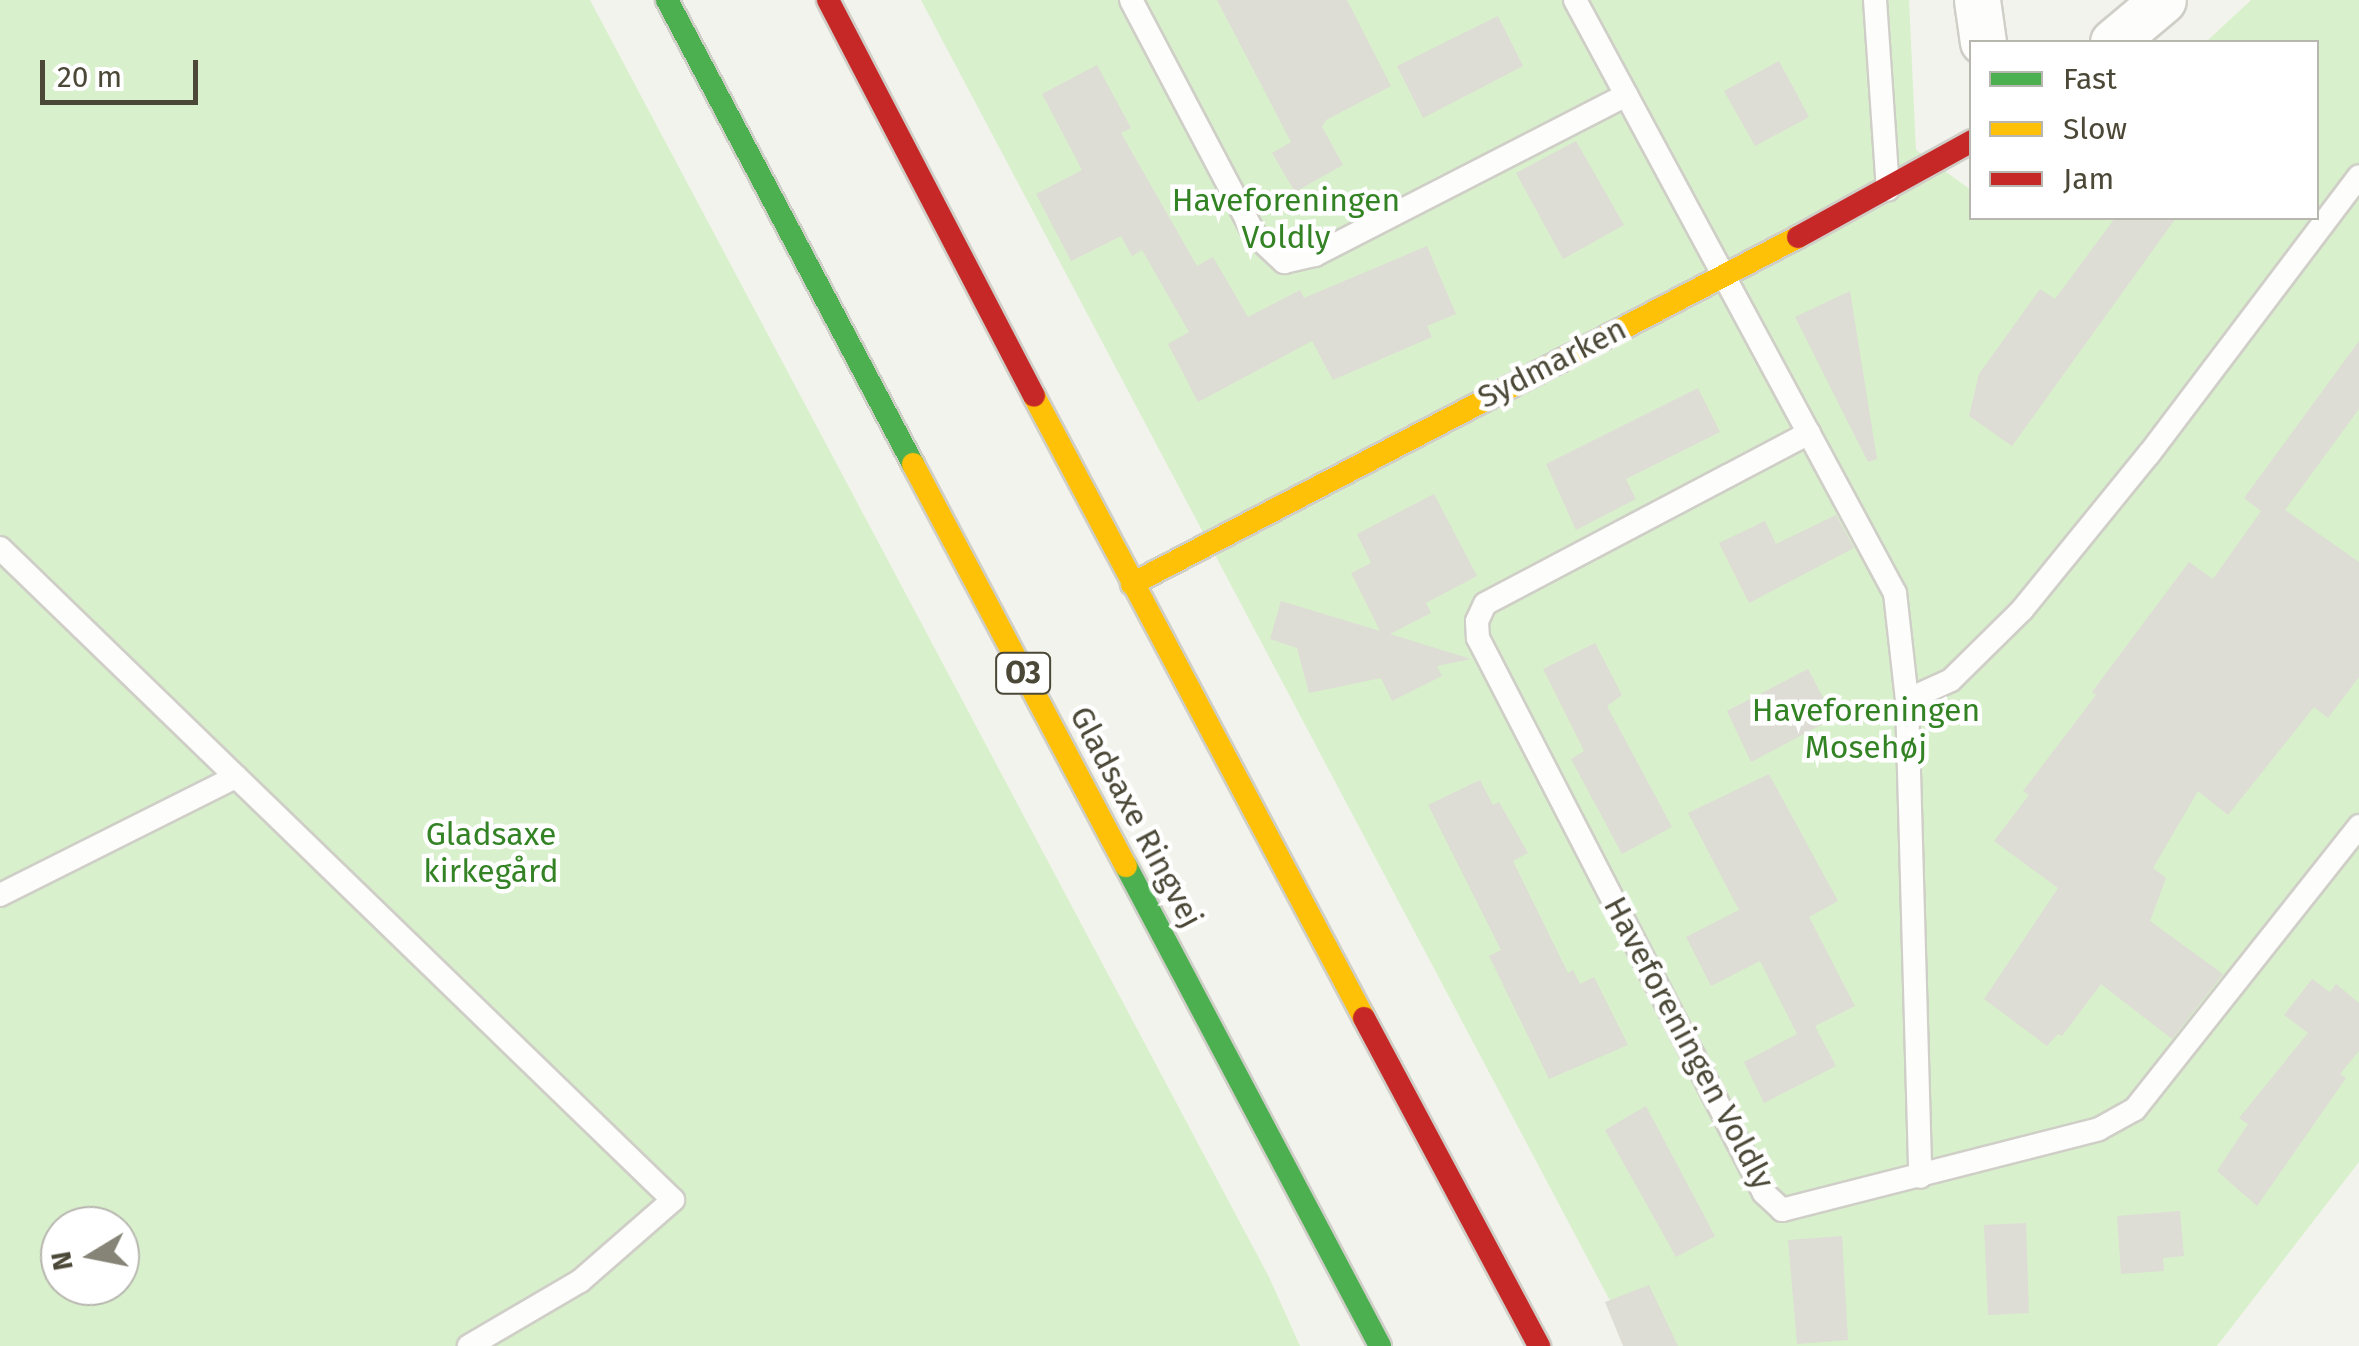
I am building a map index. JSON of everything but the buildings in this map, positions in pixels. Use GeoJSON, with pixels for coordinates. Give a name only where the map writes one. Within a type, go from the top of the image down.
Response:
{"type":"FeatureCollection","features":[{"type":"Feature","properties":{"kind":"main road","name":"Gladsaxe Ringvej"},"geometry":{"type":"LineString","coordinates":[[667,0],[1380,1346]]}},
{"type":"Feature","properties":{"kind":"main road"},"geometry":{"type":"LineString","coordinates":[[828,0],[1132,584],[1539,1346]]}},
{"type":"Feature","properties":{"kind":"main road","name":"Sydmarken"},"geometry":{"type":"LineString","coordinates":[[1132,584],[1317,484],[1888,190],[1969,142]]}},
{"type":"Feature","properties":{"kind":"street"},"geometry":{"type":"LineString","coordinates":[[1977,0],[1984,40]]}},
{"type":"Feature","properties":{"kind":"street"},"geometry":{"type":"LineString","coordinates":[[2115,40],[2162,0]]}},
{"type":"Feature","properties":{"kind":"lane"},"geometry":{"type":"LineString","coordinates":[[1131,0],[1254,235],[1284,262],[1316,255],[1626,96]]}},
{"type":"Feature","properties":{"kind":"lane"},"geometry":{"type":"LineString","coordinates":[[1576,0],[1895,592],[1907,700],[1920,1177],[2098,1129],[2136,1109],[2359,826]]}},
{"type":"Feature","properties":{"kind":"lane"},"geometry":{"type":"LineString","coordinates":[[1875,0],[1888,190]]}},
{"type":"Feature","properties":{"kind":"lane"},"geometry":{"type":"LineString","coordinates":[[1907,700],[1952,680],[2022,610],[2149,454],[2359,176]]}},
{"type":"Feature","properties":{"kind":"lane","name":"Haveforeningen Voldly"},"geometry":{"type":"LineString","coordinates":[[1809,433],[1484,604],[1477,621],[1478,638],[1764,1194],[1782,1210],[1801,1208],[1920,1177]]}},
{"type":"Feature","properties":{"kind":"lane"},"geometry":{"type":"LineString","coordinates":[[0,548],[673,1200],[580,1281],[469,1346]]}},
{"type":"Feature","properties":{"kind":"lane"},"geometry":{"type":"LineString","coordinates":[[0,895],[236,777]]}},
{"type":"Feature","properties":{"kind":"green space","name":"Gladsaxe kirkegård"},"geometry":{"type":"Polygon","coordinates":[[[0,0],[590,0],[1269,1277],[1300,1346],[0,1346],[0,0]]]}},
{"type":"Feature","properties":{"kind":"green space","name":"Haveforeningen Mosehøj"},"geometry":{"type":"Polygon","coordinates":[[[921,0],[1909,0],[1916,150],[1969,189],[1969,220],[2319,220],[2319,40],[2208,40],[2251,0],[2359,0],[2359,1162],[2217,1346],[1634,1346],[921,0]]]}},
{"type":"Feature","properties":{"kind":"traffic: fast"},"geometry":{"type":"LineString","coordinates":[[667,0],[913,464]]}},
{"type":"Feature","properties":{"kind":"traffic: fast"},"geometry":{"type":"LineString","coordinates":[[1126,866],[1380,1346]]}},
{"type":"Feature","properties":{"kind":"traffic: slow"},"geometry":{"type":"LineString","coordinates":[[1132,584],[1798,237]]}},
{"type":"Feature","properties":{"kind":"traffic: slow"},"geometry":{"type":"LineString","coordinates":[[1034,396],[1364,1018]]}},
{"type":"Feature","properties":{"kind":"traffic: slow"},"geometry":{"type":"LineString","coordinates":[[913,464],[1126,866]]}},
{"type":"Feature","properties":{"kind":"traffic: jam"},"geometry":{"type":"LineString","coordinates":[[828,0],[1034,396]]}},
{"type":"Feature","properties":{"kind":"traffic: jam"},"geometry":{"type":"LineString","coordinates":[[1798,237],[1969,143]]}},
{"type":"Feature","properties":{"kind":"traffic: jam"},"geometry":{"type":"LineString","coordinates":[[1364,1018],[1539,1346]]}}]}
